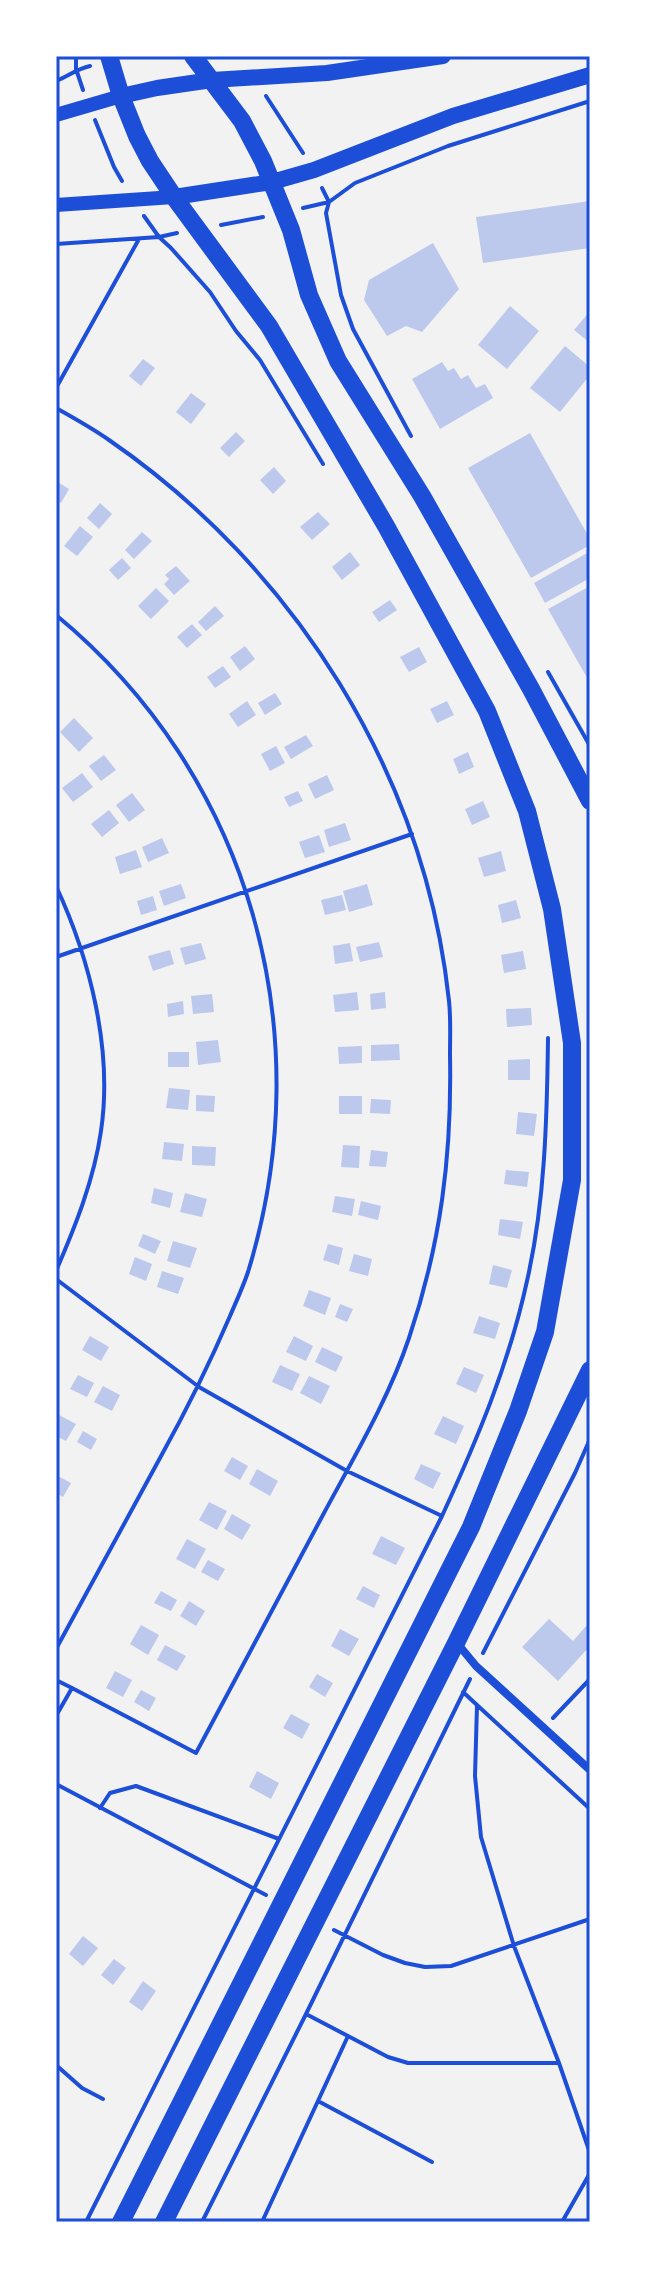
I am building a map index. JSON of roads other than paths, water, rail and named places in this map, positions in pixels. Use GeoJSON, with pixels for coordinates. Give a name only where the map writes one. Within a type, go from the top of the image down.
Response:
{"type":"FeatureCollection","features":[{"type":"Feature","properties":{"kind":"main road"},"geometry":{"type":"LineString","coordinates":[[109,56],[121,96],[150,161],[269,326],[386,526],[487,711],[527,811],[552,909],[572,1043],[572,1180],[545,1332],[518,1411],[471,1527],[121,2222]]}},
{"type":"Feature","properties":{"kind":"main road"},"geometry":{"type":"LineString","coordinates":[[193,56],[242,121],[272,182],[309,295],[338,361],[422,496],[590,801]]}},
{"type":"Feature","properties":{"kind":"main road"},"geometry":{"type":"LineString","coordinates":[[121,96],[212,80],[327,73],[443,56]]}},
{"type":"Feature","properties":{"kind":"main road"},"geometry":{"type":"LineString","coordinates":[[174,197],[272,182],[314,170],[453,116],[590,75]]}},
{"type":"Feature","properties":{"kind":"main road"},"geometry":{"type":"LineString","coordinates":[[164,2222],[590,1370]]}},
{"type":"Feature","properties":{"kind":"street"},"geometry":{"type":"LineString","coordinates":[[56,115],[121,96]]}},
{"type":"Feature","properties":{"kind":"street"},"geometry":{"type":"LineString","coordinates":[[56,205],[174,197]]}},
{"type":"Feature","properties":{"kind":"street"},"geometry":{"type":"LineString","coordinates":[[456,1643],[476,1666],[590,1770]]}}]}
